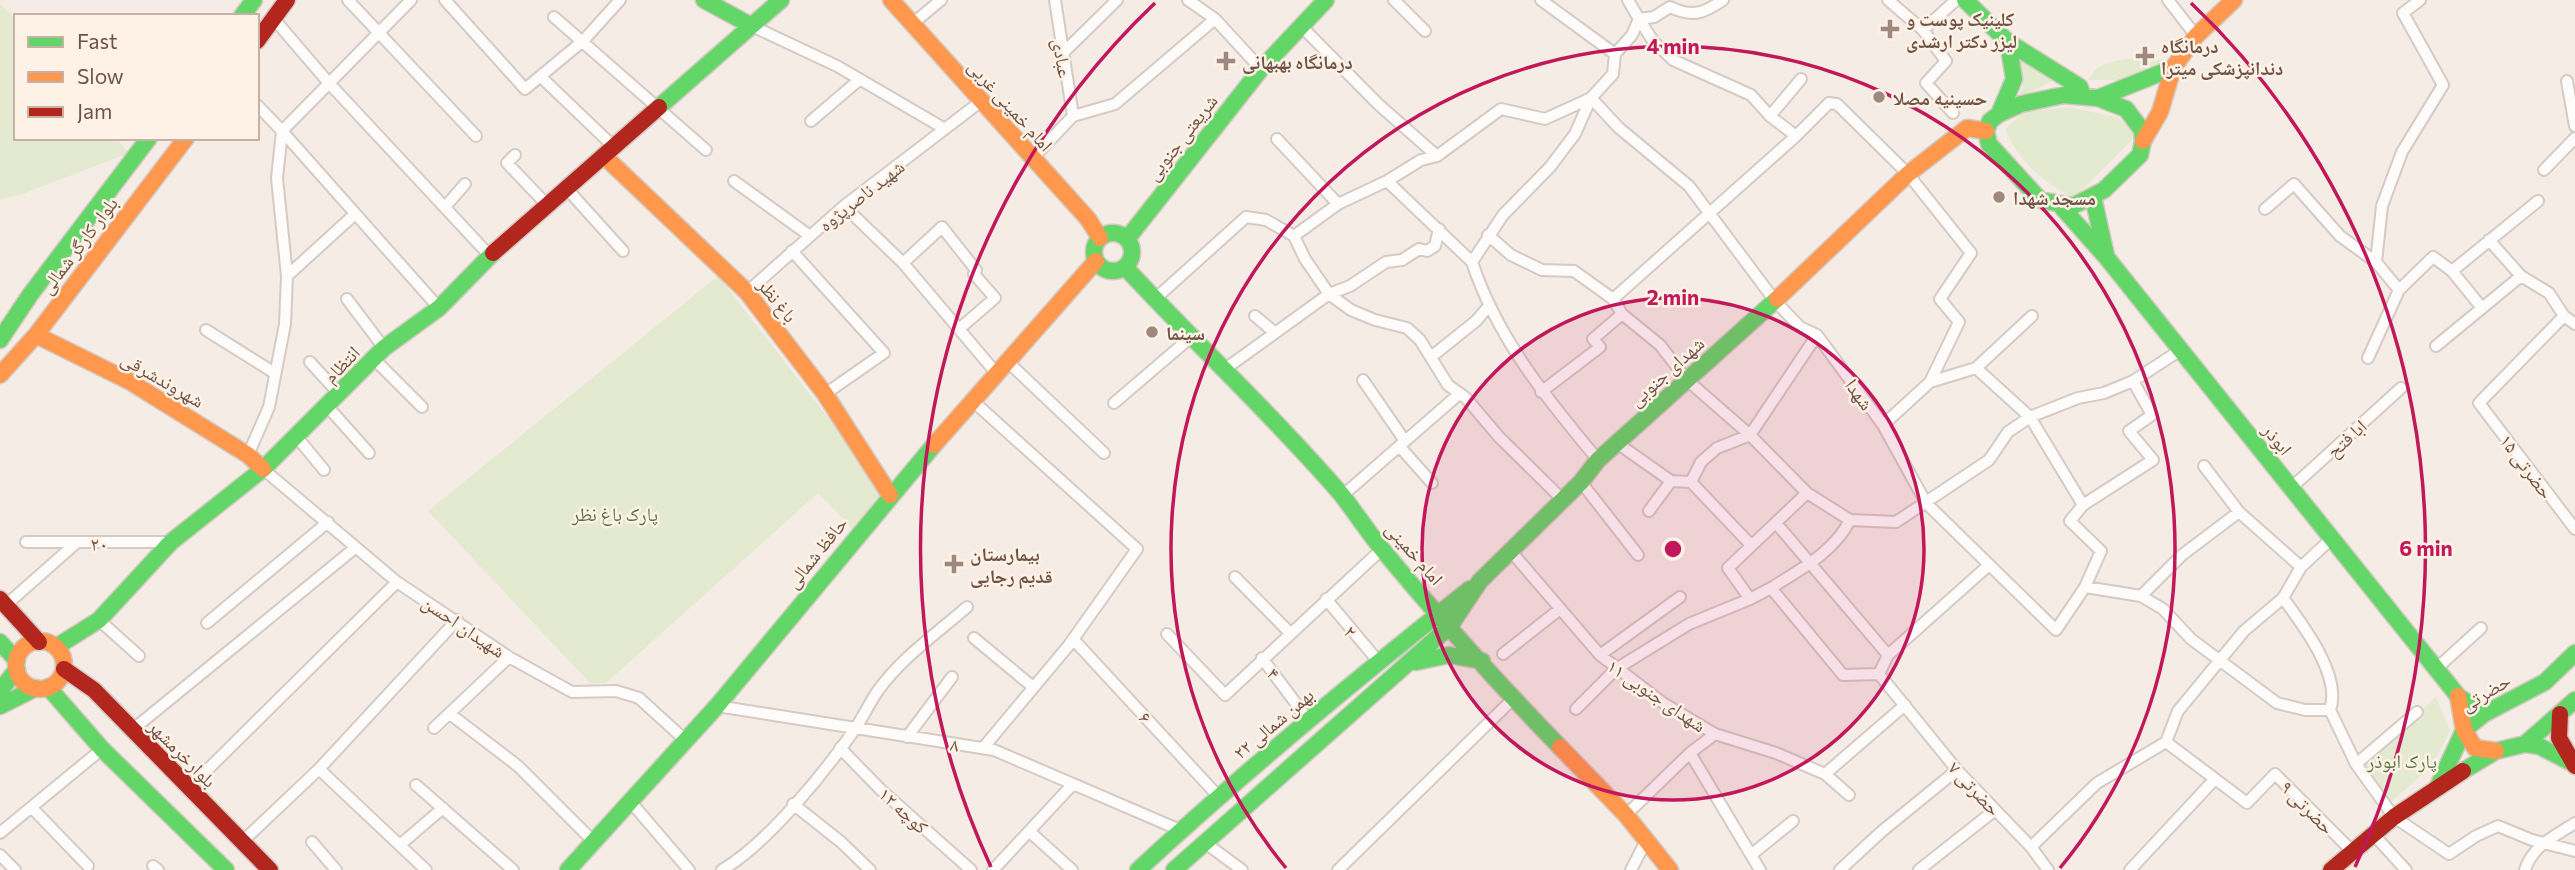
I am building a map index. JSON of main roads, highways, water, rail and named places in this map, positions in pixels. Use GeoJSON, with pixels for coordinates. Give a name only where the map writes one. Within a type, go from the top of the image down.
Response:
{"type":"FeatureCollection","features":[{"type":"Feature","properties":{"kind":"main road"},"geometry":{"type":"LineString","coordinates":[[259,38],[287,0]]}},
{"type":"Feature","properties":{"kind":"main road"},"geometry":{"type":"LineString","coordinates":[[704,0],[750,25]]}},
{"type":"Feature","properties":{"kind":"main road","name":"انتظام"},"geometry":{"type":"LineString","coordinates":[[56,647],[99,620],[171,542],[263,469],[379,354],[439,308],[490,256],[549,207],[781,0]]}},
{"type":"Feature","properties":{"kind":"main road","name":"امام خمینی غربی"},"geometry":{"type":"LineString","coordinates":[[891,0],[1088,219],[1100,237]]}},
{"type":"Feature","properties":{"kind":"main road","name":"شریعتی جنوبی"},"geometry":{"type":"LineString","coordinates":[[1127,239],[1261,69],[1326,0]]}},
{"type":"Feature","properties":{"kind":"main road"},"geometry":{"type":"LineString","coordinates":[[1965,0],[2008,42],[2090,96],[2126,109],[2142,130],[2140,155],[2093,197],[2073,206],[2040,200],[1989,144],[1986,131],[1990,121],[2013,91],[2016,66],[2008,42]]}},
{"type":"Feature","properties":{"kind":"main road"},"geometry":{"type":"LineString","coordinates":[[2143,141],[2160,112],[2173,68],[2196,36],[2234,0]]}},
{"type":"Feature","properties":{"kind":"main road"},"geometry":{"type":"LineString","coordinates":[[1998,114],[2045,97],[2090,96],[2173,68]]}},
{"type":"Feature","properties":{"kind":"main road","name":"شهدای جنوبی"},"geometry":{"type":"LineString","coordinates":[[1451,626],[1480,582],[1509,550],[1581,482],[1598,460],[1775,301],[1908,174],[1967,128],[1986,131]]}},
{"type":"Feature","properties":{"kind":"main road","name":"بلوار کارگر شمالی"},"geometry":{"type":"LineString","coordinates":[[2,335],[147,140]]}},
{"type":"Feature","properties":{"kind":"main road","name":"بلوار کارگر شمالی"},"geometry":{"type":"LineString","coordinates":[[0,375],[36,335],[184,140]]}},
{"type":"Feature","properties":{"kind":"main road","name":"باغ نظر"},"geometry":{"type":"LineString","coordinates":[[609,152],[747,292],[825,394],[890,495]]}},
{"type":"Feature","properties":{"kind":"main road","name":"ابوذر"},"geometry":{"type":"LineString","coordinates":[[2093,197],[2107,257],[2179,351],[2458,695]]}},
{"type":"Feature","properties":{"kind":"main road"},"geometry":{"type":"LineString","coordinates":[[2059,204],[2107,257]]}},
{"type":"Feature","properties":{"kind":"main road"},"geometry":{"type":"LineString","coordinates":[[1116,233],[1127,239],[1132,254],[1125,267],[1111,271],[1096,261],[1094,247],[1100,237],[1116,233]]}},
{"type":"Feature","properties":{"kind":"main road","name":"حافظ شمالی"},"geometry":{"type":"LineString","coordinates":[[568,870],[592,840],[717,706],[890,495],[1096,261]]}},
{"type":"Feature","properties":{"kind":"main road","name":"امام خمینی"},"geometry":{"type":"LineString","coordinates":[[1125,267],[1190,338],[1225,369],[1342,496],[1381,549],[1626,815],[1670,870]]}},
{"type":"Feature","properties":{"kind":"main road","name":"شهروندشرقی"},"geometry":{"type":"LineString","coordinates":[[36,335],[129,381],[248,455],[263,469]]}},
{"type":"Feature","properties":{"kind":"main road","name":"شهدای جنوبی"},"geometry":{"type":"LineString","coordinates":[[1439,612],[1480,582]]}},
{"type":"Feature","properties":{"kind":"main road"},"geometry":{"type":"LineString","coordinates":[[0,706],[58,680],[64,669],[63,657],[56,647],[38,642],[3,602]]}},
{"type":"Feature","properties":{"kind":"main road","name":"۲۲ بهمن شمالی"},"geometry":{"type":"LineString","coordinates":[[1138,870],[1218,796],[1439,612]]}},
{"type":"Feature","properties":{"kind":"main road"},"geometry":{"type":"LineString","coordinates":[[1174,870],[1451,626]]}},
{"type":"Feature","properties":{"kind":"main road"},"geometry":{"type":"LineString","coordinates":[[0,642],[17,665],[25,683],[42,688],[216,867]]}},
{"type":"Feature","properties":{"kind":"main road"},"geometry":{"type":"LineString","coordinates":[[0,691],[17,665],[22,650],[38,642]]}},
{"type":"Feature","properties":{"kind":"main road","name":"حضرتی"},"geometry":{"type":"LineString","coordinates":[[2438,786],[2464,730],[2484,714],[2545,682],[2575,653]]}},
{"type":"Feature","properties":{"kind":"main road"},"geometry":{"type":"LineString","coordinates":[[1408,666],[1444,654],[1464,655],[1482,661]]}},
{"type":"Feature","properties":{"kind":"main road","name":"بلوارخرمشهر"},"geometry":{"type":"LineString","coordinates":[[64,669],[94,690],[131,731],[270,870]]}},
{"type":"Feature","properties":{"kind":"main road"},"geometry":{"type":"LineString","coordinates":[[2458,695],[2484,714]]}},
{"type":"Feature","properties":{"kind":"main road"},"geometry":{"type":"LineString","coordinates":[[2458,695],[2464,730],[2475,748],[2496,751]]}},
{"type":"Feature","properties":{"kind":"main road","name":"حضرتی"},"geometry":{"type":"LineString","coordinates":[[2331,870],[2352,851],[2375,836],[2394,817],[2438,786],[2496,751],[2525,744],[2575,700]]}},
{"type":"Feature","properties":{"kind":"main road"},"geometry":{"type":"LineString","coordinates":[[2560,714],[2559,738],[2574,765]]}},
{"type":"Feature","properties":{"kind":"main road"},"geometry":{"type":"LineString","coordinates":[[2525,744],[2539,747],[2574,765]]}},
{"type":"Feature","properties":{"kind":"place","name":"کلینیک پوست و لیزر دکتر ارشدی"},"geometry":{"type":"Point","coordinates":[1890,29]}},
{"type":"Feature","properties":{"kind":"place","name":"درمانگاه دندانپزشکی میترا"},"geometry":{"type":"Point","coordinates":[2145,56]}},
{"type":"Feature","properties":{"kind":"place","name":"درمانگاه بهبهانی"},"geometry":{"type":"Point","coordinates":[1226,61]}},
{"type":"Feature","properties":{"kind":"place","name":"حسینیه مصلا"},"geometry":{"type":"Point","coordinates":[1879,97]}},
{"type":"Feature","properties":{"kind":"place","name":"مسجد شهدا"},"geometry":{"type":"Point","coordinates":[1999,197]}},
{"type":"Feature","properties":{"kind":"place","name":"سینما"},"geometry":{"type":"Point","coordinates":[1152,332]}},
{"type":"Feature","properties":{"kind":"place","name":"بیمارستان قدیم رجایی"},"geometry":{"type":"Point","coordinates":[954,564]}},
{"type":"Feature","properties":{"kind":"park label","name":"پارک باغ نظر"},"geometry":{"type":"Point","coordinates":[615,513]}},
{"type":"Feature","properties":{"kind":"park label","name":"پارک ابوذر"},"geometry":{"type":"Point","coordinates":[2402,760]}}]}
